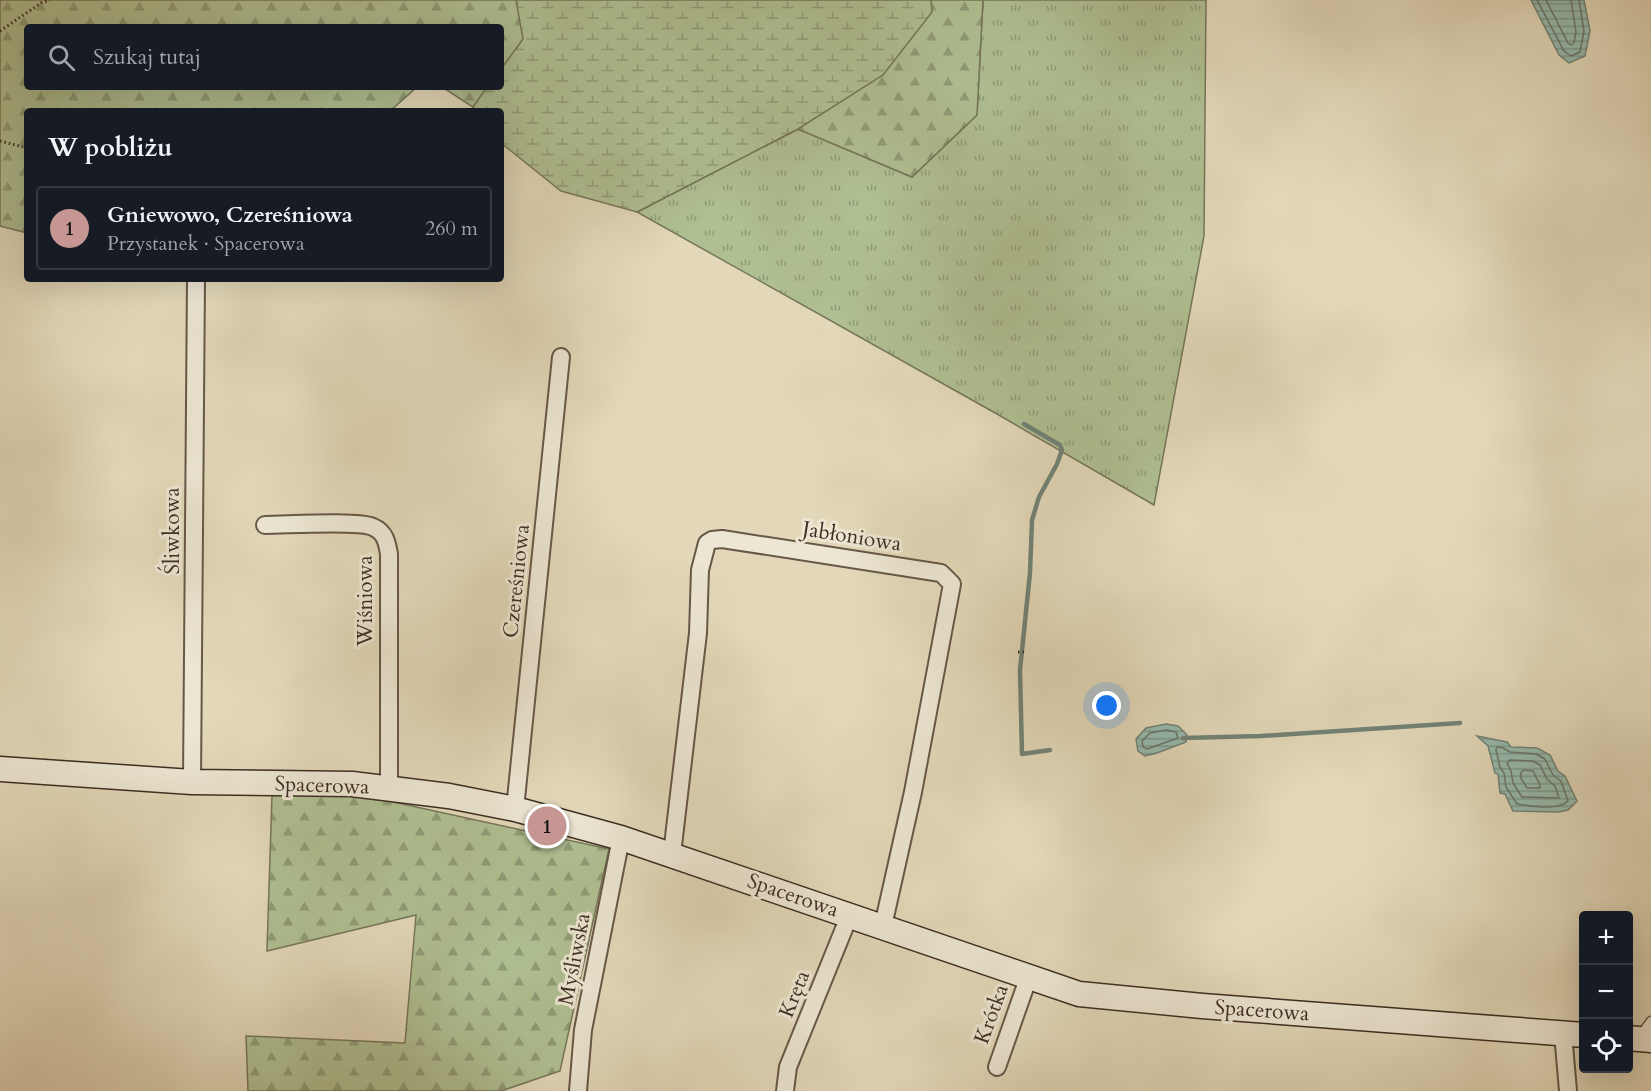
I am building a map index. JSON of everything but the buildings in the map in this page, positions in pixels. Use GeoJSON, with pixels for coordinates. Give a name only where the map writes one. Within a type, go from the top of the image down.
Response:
{"type":"FeatureCollection","features":[{"type":"Feature","properties":{"kind":"street","name":"Śliwkowa"},"geometry":{"type":"LineString","coordinates":[[192,783],[196,282]]}},
{"type":"Feature","properties":{"kind":"street","name":"Czereśniowa"},"geometry":{"type":"LineString","coordinates":[[515,809],[561,357]]}},
{"type":"Feature","properties":{"kind":"street","name":"Wiśniowa"},"geometry":{"type":"LineString","coordinates":[[266,525],[373,526],[386,539],[389,554],[389,789]]}},
{"type":"Feature","properties":{"kind":"street","name":"Jabłoniowa"},"geometry":{"type":"LineString","coordinates":[[672,854],[698,633],[700,570],[706,543],[722,539],[941,573],[952,584],[913,792],[883,926]]}},
{"type":"Feature","properties":{"kind":"street","name":"Spacerowa"},"geometry":{"type":"LineString","coordinates":[[0,769],[192,783],[352,784],[449,796],[515,809],[672,854],[1079,994],[1202,1006],[1573,1034]]}},
{"type":"Feature","properties":{"kind":"street","name":"Myśliwska"},"geometry":{"type":"LineString","coordinates":[[578,1091],[583,1030],[621,838]]}},
{"type":"Feature","properties":{"kind":"street","name":"Kręta"},"geometry":{"type":"LineString","coordinates":[[785,1091],[788,1067],[850,914]]}},
{"type":"Feature","properties":{"kind":"street","name":"Krótka"},"geometry":{"type":"LineString","coordinates":[[996,1067],[1029,976]]}},
{"type":"Feature","properties":{"kind":"street"},"geometry":{"type":"LineString","coordinates":[[1568,1091],[1573,1034]]}},
{"type":"Feature","properties":{"kind":"path"},"geometry":{"type":"LineString","coordinates":[[0,31],[41,3],[50,0]]}},
{"type":"Feature","properties":{"kind":"path"},"geometry":{"type":"LineString","coordinates":[[0,141],[24,147]]}},
{"type":"Feature","properties":{"kind":"path"},"geometry":{"type":"LineString","coordinates":[[1018,652],[1024,652]]}},
{"type":"Feature","properties":{"kind":"green space"},"geometry":{"type":"Polygon","coordinates":[[[0,0],[983,0],[977,115],[912,177],[798,129],[637,212],[504,113],[504,108],[474,108],[447,90],[504,90],[504,24],[24,24],[24,90],[414,90],[393,108],[24,108],[24,232],[0,226],[0,0]]]}},
{"type":"Feature","properties":{"kind":"green space"},"geometry":{"type":"Polygon","coordinates":[[[516,0],[931,0],[932,12],[883,75],[798,129],[637,212],[561,191],[504,145],[504,108],[473,107],[485,90],[504,90],[504,65],[523,39],[516,0]]]}},
{"type":"Feature","properties":{"kind":"green space"},"geometry":{"type":"Polygon","coordinates":[[[983,0],[1206,0],[1204,236],[1154,505],[637,212],[798,129],[912,177],[977,115],[983,0]]]}},
{"type":"Feature","properties":{"kind":"green space"},"geometry":{"type":"Polygon","coordinates":[[[357,794],[609,849],[560,1071],[501,1091],[248,1091],[246,1036],[405,1043],[416,915],[267,951],[272,795],[357,794]]]}},
{"type":"Feature","properties":{"kind":"water"},"geometry":{"type":"Polygon","coordinates":[[[1531,0],[1584,0],[1590,31],[1585,56],[1569,63],[1559,55],[1531,0]]]}},
{"type":"Feature","properties":{"kind":"water"},"geometry":{"type":"Polygon","coordinates":[[[1166,724],[1178,726],[1187,735],[1186,742],[1145,756],[1138,751],[1136,739],[1146,728],[1166,724]]]}},
{"type":"Feature","properties":{"kind":"water"},"geometry":{"type":"Polygon","coordinates":[[[1477,736],[1507,742],[1511,747],[1537,748],[1550,755],[1558,771],[1565,776],[1577,801],[1568,810],[1559,812],[1513,811],[1505,794],[1500,793],[1498,774],[1495,773],[1488,746],[1477,736]]]}},
{"type":"Feature","properties":{"kind":"waterway"},"geometry":{"type":"LineString","coordinates":[[1024,424],[1060,445],[1062,450],[1039,497],[1032,520],[1030,573],[1020,670],[1022,754],[1050,750]]}},
{"type":"Feature","properties":{"kind":"waterway"},"geometry":{"type":"LineString","coordinates":[[1183,738],[1261,736],[1460,723]]}},
{"type":"Feature","properties":{"kind":"place","name":"Gniewowo, Czereśniowa"},"geometry":{"type":"Point","coordinates":[547,826]}}]}
